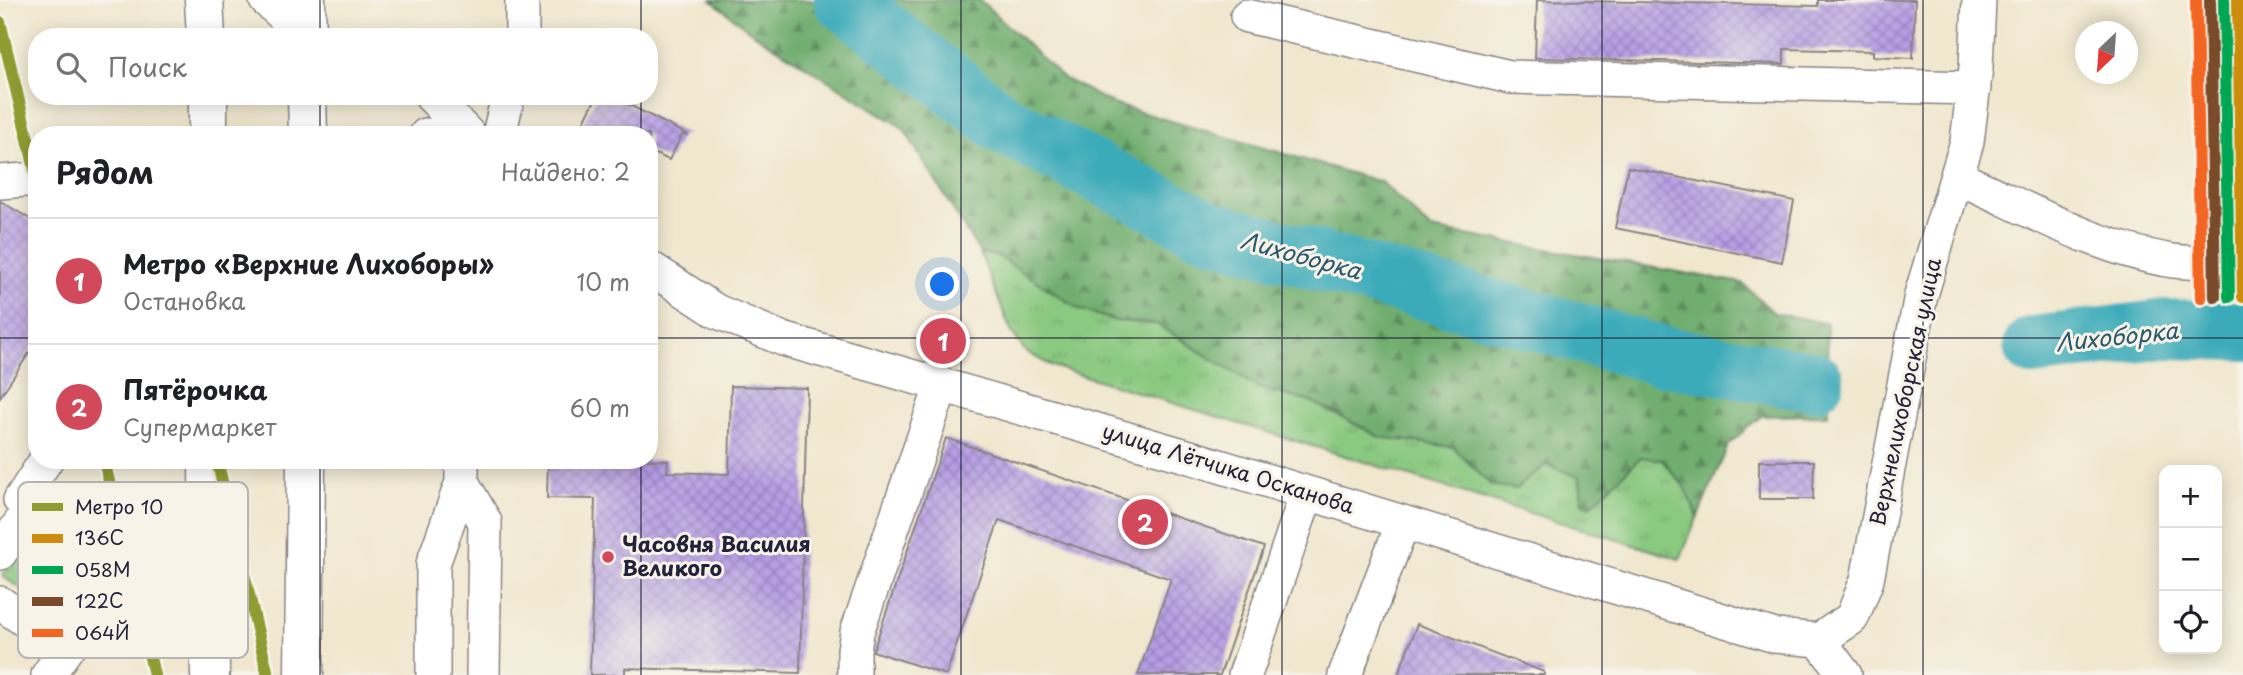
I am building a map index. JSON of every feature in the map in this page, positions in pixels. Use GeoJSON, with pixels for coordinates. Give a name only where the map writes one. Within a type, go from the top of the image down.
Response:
{"type":"FeatureCollection","features":[{"type":"Feature","properties":{"kind":"main road"},"geometry":{"type":"LineString","coordinates":[[204,0],[206,28]]}},
{"type":"Feature","properties":{"kind":"main road"},"geometry":{"type":"LineString","coordinates":[[306,0],[307,28]]}},
{"type":"Feature","properties":{"kind":"main road"},"geometry":{"type":"LineString","coordinates":[[208,105],[208,126]]}},
{"type":"Feature","properties":{"kind":"main road"},"geometry":{"type":"LineString","coordinates":[[307,105],[308,126]]}},
{"type":"Feature","properties":{"kind":"main road"},"geometry":{"type":"LineString","coordinates":[[304,675],[306,469]]}},
{"type":"Feature","properties":{"kind":"street"},"geometry":{"type":"LineString","coordinates":[[267,0],[297,28]]}},
{"type":"Feature","properties":{"kind":"street"},"geometry":{"type":"LineString","coordinates":[[522,0],[522,28]]}},
{"type":"Feature","properties":{"kind":"street","name":"Верхнелихоборская улица"},"geometry":{"type":"LineString","coordinates":[[1819,640],[1852,618],[1867,580],[1921,295],[1968,142],[1979,0]]}},
{"type":"Feature","properties":{"kind":"street"},"geometry":{"type":"LineString","coordinates":[[1247,16],[1510,77],[1974,88]]}},
{"type":"Feature","properties":{"kind":"street"},"geometry":{"type":"LineString","coordinates":[[440,105],[461,126]]}},
{"type":"Feature","properties":{"kind":"street"},"geometry":{"type":"LineString","coordinates":[[501,126],[506,105]]}},
{"type":"Feature","properties":{"kind":"street"},"geometry":{"type":"LineString","coordinates":[[1957,177],[2089,238],[2133,252],[2175,262],[2243,262]]}},
{"type":"Feature","properties":{"kind":"street"},"geometry":{"type":"LineString","coordinates":[[0,183],[28,180]]}},
{"type":"Feature","properties":{"kind":"street","name":"улица Лётчика Осканова"},"geometry":{"type":"LineString","coordinates":[[658,273],[716,311],[783,340],[942,384],[1775,636],[1819,640]]}},
{"type":"Feature","properties":{"kind":"street"},"geometry":{"type":"LineString","coordinates":[[854,675],[855,642],[874,616],[942,384]]}},
{"type":"Feature","properties":{"kind":"street"},"geometry":{"type":"LineString","coordinates":[[433,675],[433,564],[462,471]]}},
{"type":"Feature","properties":{"kind":"street"},"geometry":{"type":"LineString","coordinates":[[462,471],[485,522],[483,675]]}},
{"type":"Feature","properties":{"kind":"street"},"geometry":{"type":"LineString","coordinates":[[1245,675],[1307,493]]}},
{"type":"Feature","properties":{"kind":"street"},"geometry":{"type":"LineString","coordinates":[[1345,675],[1403,522]]}},
{"type":"Feature","properties":{"kind":"street"},"geometry":{"type":"LineString","coordinates":[[0,553],[18,526]]}},
{"type":"Feature","properties":{"kind":"street"},"geometry":{"type":"LineString","coordinates":[[0,603],[18,615]]}},
{"type":"Feature","properties":{"kind":"street"},"geometry":{"type":"LineString","coordinates":[[1819,640],[1845,675]]}},
{"type":"Feature","properties":{"kind":"street"},"geometry":{"type":"LineString","coordinates":[[48,675],[60,658]]}},
{"type":"Feature","properties":{"kind":"green space"},"geometry":{"type":"Polygon","coordinates":[[[711,0],[980,0],[1063,78],[1113,104],[1381,182],[1431,229],[1742,283],[1774,313],[1827,323],[1828,415],[1761,416],[1729,444],[1698,516],[1683,485],[1662,460],[1641,457],[1590,506],[1582,502],[1580,477],[1546,465],[1516,489],[1491,485],[1453,447],[1380,437],[1315,403],[1259,388],[1156,324],[1116,321],[1079,309],[998,256],[980,253],[903,128],[750,31],[711,0]]]}},
{"type":"Feature","properties":{"kind":"green space"},"geometry":{"type":"Polygon","coordinates":[[[980,253],[998,256],[1079,309],[1116,321],[1156,324],[1259,388],[1315,403],[1380,437],[1453,447],[1491,485],[1516,489],[1546,464],[1580,477],[1582,502],[1590,506],[1641,457],[1662,460],[1683,485],[1698,516],[1680,559],[1052,366],[1026,352],[1011,331],[980,253]]]}},
{"type":"Feature","properties":{"kind":"green space"},"geometry":{"type":"Polygon","coordinates":[[[18,551],[18,587],[2,576],[18,551]]]}},
{"type":"Feature","properties":{"kind":"building"},"geometry":{"type":"Polygon","coordinates":[[[1537,0],[1818,6],[1818,0],[1915,0],[1913,58],[1873,56],[1873,51],[1784,49],[1784,64],[1535,58],[1537,0]]]}},
{"type":"Feature","properties":{"kind":"building"},"geometry":{"type":"Polygon","coordinates":[[[592,105],[630,105],[688,135],[682,135],[669,160],[658,155],[658,126],[582,126],[592,105]]]}},
{"type":"Feature","properties":{"kind":"building"},"geometry":{"type":"Polygon","coordinates":[[[1628,167],[1794,201],[1782,262],[1615,228],[1628,167]]]}},
{"type":"Feature","properties":{"kind":"building"},"geometry":{"type":"Polygon","coordinates":[[[0,201],[28,218],[28,355],[0,397],[0,201]]]}},
{"type":"Feature","properties":{"kind":"building"},"geometry":{"type":"Polygon","coordinates":[[[731,386],[807,388],[800,673],[625,668],[625,675],[590,675],[595,499],[547,498],[548,469],[658,469],[658,460],[668,460],[667,472],[729,474],[731,386]]]}},
{"type":"Feature","properties":{"kind":"building"},"geometry":{"type":"Polygon","coordinates":[[[946,438],[1264,547],[1220,675],[1138,675],[1171,579],[999,520],[946,675],[873,651],[946,438]]]}},
{"type":"Feature","properties":{"kind":"building"},"geometry":{"type":"Polygon","coordinates":[[[1759,461],[1814,461],[1813,499],[1759,499],[1759,461]]]}},
{"type":"Feature","properties":{"kind":"building"},"geometry":{"type":"Polygon","coordinates":[[[1417,624],[1544,672],[1544,675],[1398,675],[1417,624]]]}},
{"type":"Feature","properties":{"kind":"waterway","name":"Лихоборка"},"geometry":{"type":"LineString","coordinates":[[844,0],[1002,123],[1208,230],[1663,356],[1814,381]]}},
{"type":"Feature","properties":{"kind":"waterway","name":"Лихоборка"},"geometry":{"type":"LineString","coordinates":[[2033,346],[2165,329],[2243,331]]}},
{"type":"Feature","properties":{"kind":"metro line","name":"10"},"geometry":{"type":"LineString","coordinates":[[0,22],[28,139]]}},
{"type":"Feature","properties":{"kind":"metro line","name":"10"},"geometry":{"type":"LineString","coordinates":[[106,469],[109,482]]}},
{"type":"Feature","properties":{"kind":"metro line","name":"10"},"geometry":{"type":"LineString","coordinates":[[219,469],[222,482]]}},
{"type":"Feature","properties":{"kind":"metro line","name":"10"},"geometry":{"type":"LineString","coordinates":[[248,591],[268,675]]}},
{"type":"Feature","properties":{"kind":"metro line","name":"10"},"geometry":{"type":"LineString","coordinates":[[150,658],[154,675]]}},
{"type":"Feature","properties":{"kind":"transit line","name":"122С"},"geometry":{"type":"LineString","coordinates":[[2210,0],[2215,297]]}},
{"type":"Feature","properties":{"kind":"transit line","name":"058М"},"geometry":{"type":"LineString","coordinates":[[2224,0],[2229,297]]}},
{"type":"Feature","properties":{"kind":"transit line","name":"136С"},"geometry":{"type":"LineString","coordinates":[[2238,0],[2243,297]]}},
{"type":"Feature","properties":{"kind":"transit line","name":"064Й"},"geometry":{"type":"LineString","coordinates":[[2196,1],[2201,298]]}},
{"type":"Feature","properties":{"kind":"place","name":"Метро «Верхние Лихоборы»"},"geometry":{"type":"Point","coordinates":[943,341]}},
{"type":"Feature","properties":{"kind":"place","name":"Пятёрочка"},"geometry":{"type":"Point","coordinates":[1145,522]}},
{"type":"Feature","properties":{"kind":"place","name":"Часовня Василия Великого"},"geometry":{"type":"Point","coordinates":[608,557]}}]}
